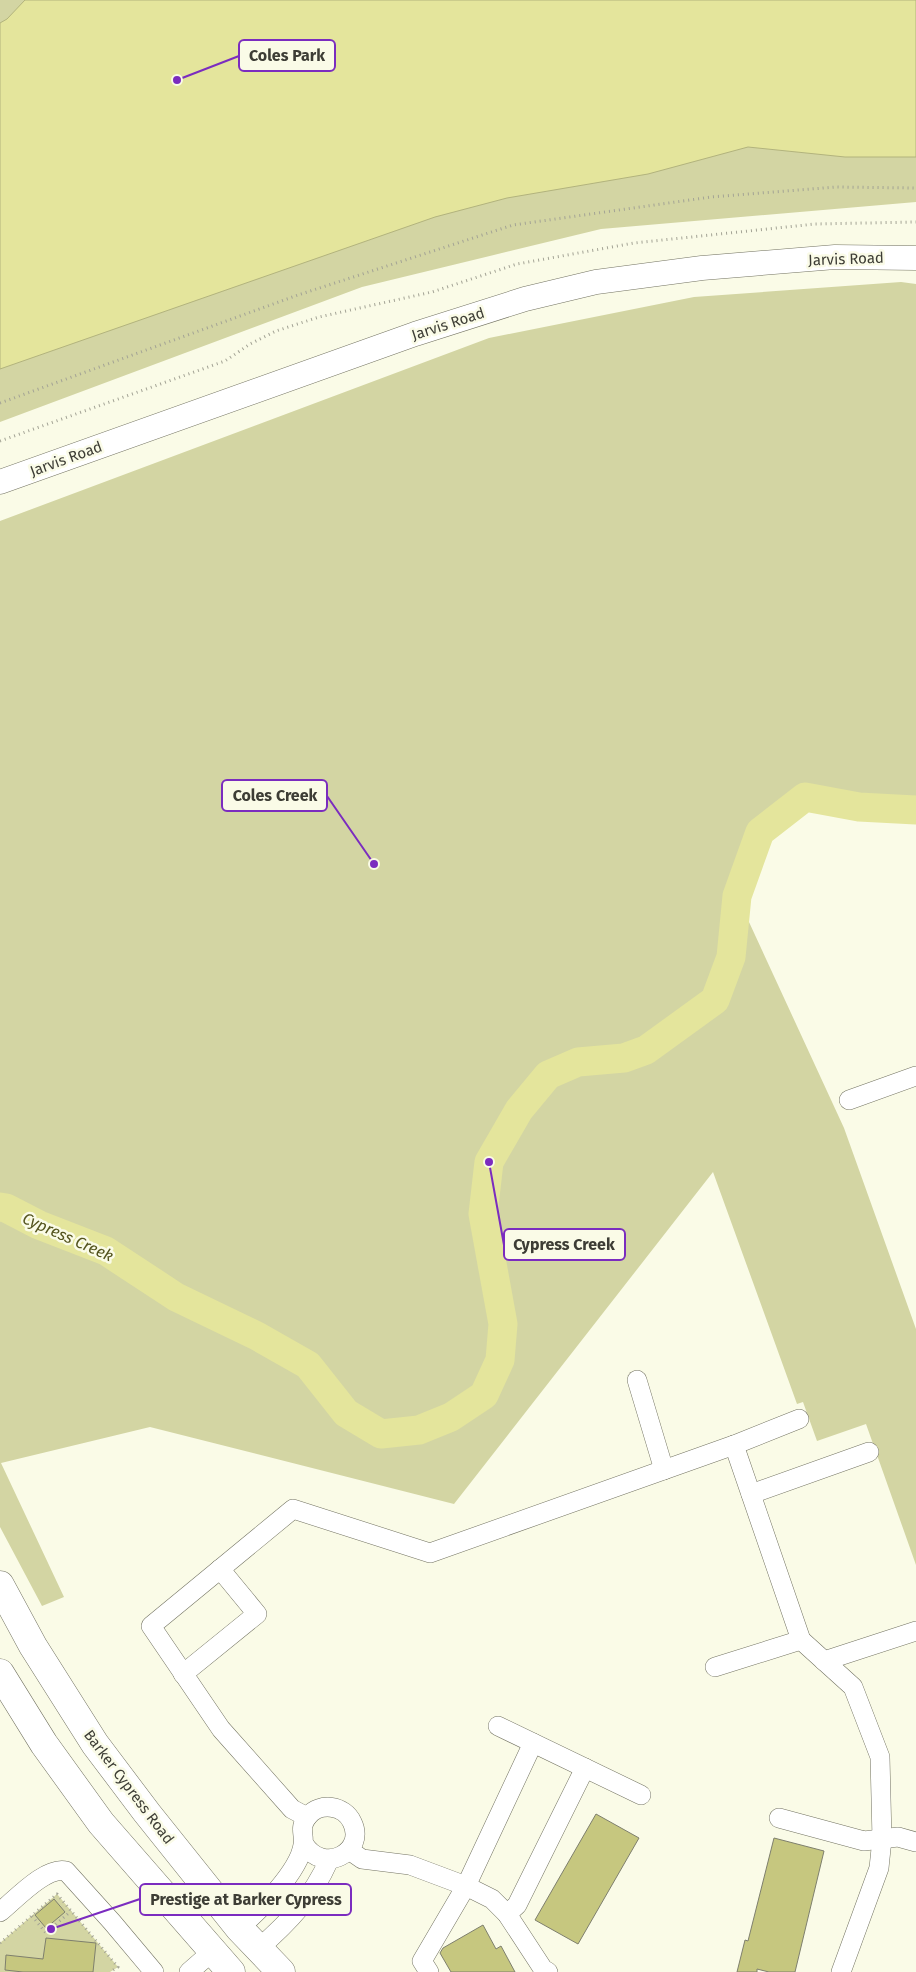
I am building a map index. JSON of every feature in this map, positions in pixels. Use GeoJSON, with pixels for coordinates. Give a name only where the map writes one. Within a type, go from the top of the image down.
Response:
{"type":"FeatureCollection","features":[{"type":"Feature","properties":{"kind":"main road","name":"Barker Cypress Road"},"geometry":{"type":"LineString","coordinates":[[0,1585],[33,1646],[95,1744],[147,1813],[239,1928],[281,1972]]}},
{"type":"Feature","properties":{"kind":"main road"},"geometry":{"type":"LineString","coordinates":[[0,1666],[33,1646]]}},
{"type":"Feature","properties":{"kind":"main road"},"geometry":{"type":"LineString","coordinates":[[0,1673],[44,1744],[101,1823],[225,1966]]}},
{"type":"Feature","properties":{"kind":"main road"},"geometry":{"type":"LineString","coordinates":[[225,1966],[239,1928]]}},
{"type":"Feature","properties":{"kind":"main road"},"geometry":{"type":"LineString","coordinates":[[225,1966],[258,1949]]}},
{"type":"Feature","properties":{"kind":"street","name":"Jarvis Road"},"geometry":{"type":"LineString","coordinates":[[0,482],[415,334],[525,299],[596,282],[702,268],[835,257],[916,258]]}},
{"type":"Feature","properties":{"kind":"street"},"geometry":{"type":"LineString","coordinates":[[849,1100],[916,1076]]}},
{"type":"Feature","properties":{"kind":"street"},"geometry":{"type":"LineString","coordinates":[[636,1380],[664,1470]]}},
{"type":"Feature","properties":{"kind":"street"},"geometry":{"type":"LineString","coordinates":[[307,1817],[292,1809],[221,1729],[151,1626],[293,1508],[430,1553],[734,1445],[799,1419]]}},
{"type":"Feature","properties":{"kind":"street"},"geometry":{"type":"LineString","coordinates":[[734,1445],[801,1640],[852,1687],[880,1757],[882,1839],[879,1868],[841,1972]]}},
{"type":"Feature","properties":{"kind":"street"},"geometry":{"type":"LineString","coordinates":[[751,1494],[870,1452]]}},
{"type":"Feature","properties":{"kind":"street"},"geometry":{"type":"LineString","coordinates":[[183,1674],[256,1614],[220,1569]]}},
{"type":"Feature","properties":{"kind":"street"},"geometry":{"type":"LineString","coordinates":[[824,1661],[916,1632]]}},
{"type":"Feature","properties":{"kind":"street"},"geometry":{"type":"LineString","coordinates":[[716,1667],[801,1640]]}},
{"type":"Feature","properties":{"kind":"street"},"geometry":{"type":"LineString","coordinates":[[498,1726],[641,1794]]}},
{"type":"Feature","properties":{"kind":"street"},"geometry":{"type":"LineString","coordinates":[[429,1972],[422,1961],[466,1886],[534,1743]]}},
{"type":"Feature","properties":{"kind":"street"},"geometry":{"type":"LineString","coordinates":[[507,1914],[517,1904],[585,1768]]}},
{"type":"Feature","properties":{"kind":"street"},"geometry":{"type":"LineString","coordinates":[[332,1806],[341,1809],[353,1823],[355,1832],[349,1850],[336,1858],[328,1860],[314,1856],[304,1844],[301,1835],[307,1817],[314,1810],[322,1807],[332,1806]]}},
{"type":"Feature","properties":{"kind":"street"},"geometry":{"type":"LineString","coordinates":[[779,1818],[864,1841],[898,1837],[916,1842]]}},
{"type":"Feature","properties":{"kind":"street"},"geometry":{"type":"LineString","coordinates":[[239,1928],[262,1908],[284,1881],[295,1864],[304,1844]]}},
{"type":"Feature","properties":{"kind":"street"},"geometry":{"type":"LineString","coordinates":[[349,1850],[362,1859],[410,1865],[466,1886],[492,1899],[507,1914],[543,1969],[548,1972]]}},
{"type":"Feature","properties":{"kind":"street"},"geometry":{"type":"LineString","coordinates":[[258,1949],[283,1928],[305,1903],[321,1878],[328,1860]]}},
{"type":"Feature","properties":{"kind":"street"},"geometry":{"type":"LineString","coordinates":[[0,1912],[45,1875],[60,1870],[66,1872],[112,1922],[154,1972]]}},
{"type":"Feature","properties":{"kind":"street"},"geometry":{"type":"LineString","coordinates":[[189,1972],[225,1966]]}},
{"type":"Feature","properties":{"kind":"path"},"geometry":{"type":"LineString","coordinates":[[0,403],[298,295],[513,226],[710,197],[836,187],[916,188]]}},
{"type":"Feature","properties":{"kind":"path"},"geometry":{"type":"LineString","coordinates":[[0,1943],[57,1894],[118,1967],[110,1972]]}},
{"type":"Feature","properties":{"kind":"path"},"geometry":{"type":"LineString","coordinates":[[32,1916],[46,1933],[71,1911]]}},
{"type":"Feature","properties":{"kind":"shaded area"},"geometry":{"type":"Polygon","coordinates":[[[0,0],[916,0],[916,202],[601,229],[362,287],[0,422],[0,0]]]}},
{"type":"Feature","properties":{"kind":"shaded area"},"geometry":{"type":"Polygon","coordinates":[[[25,0],[916,0],[916,157],[845,157],[748,147],[648,174],[507,198],[435,217],[0,369],[0,23],[7,19],[25,0]]]}},
{"type":"Feature","properties":{"kind":"shaded area"},"geometry":{"type":"Polygon","coordinates":[[[901,282],[916,284],[916,810],[859,807],[805,797],[760,832],[737,896],[844,1128],[916,1329],[916,1565],[866,1424],[817,1441],[803,1402],[797,1404],[713,1172],[454,1504],[150,1427],[1,1463],[64,1597],[42,1606],[0,1527],[0,521],[489,338],[694,297],[901,282]]]}},
{"type":"Feature","properties":{"kind":"shaded area"},"geometry":{"type":"Polygon","coordinates":[[[57,1894],[118,1967],[110,1972],[0,1972],[0,1943],[57,1894]]]}},
{"type":"Feature","properties":{"kind":"building"},"geometry":{"type":"Polygon","coordinates":[[[596,1814],[639,1838],[578,1944],[535,1920],[596,1814]]]}},
{"type":"Feature","properties":{"kind":"building"},"geometry":{"type":"Polygon","coordinates":[[[774,1838],[824,1851],[795,1972],[769,1972],[757,1969],[757,1972],[737,1972],[745,1940],[748,1941],[774,1838]]]}},
{"type":"Feature","properties":{"kind":"building"},"geometry":{"type":"Polygon","coordinates":[[[54,1899],[65,1912],[46,1928],[35,1915],[54,1899]]]}},
{"type":"Feature","properties":{"kind":"building"},"geometry":{"type":"Polygon","coordinates":[[[483,1925],[496,1949],[501,1946],[515,1972],[451,1972],[440,1953],[443,1948],[483,1925]]]}},
{"type":"Feature","properties":{"kind":"building"},"geometry":{"type":"Polygon","coordinates":[[[46,1938],[96,1943],[93,1972],[23,1972],[5,1970],[6,1955],[43,1959],[46,1938]]]}},
{"type":"Feature","properties":{"kind":"waterway","name":"Cypress Creek"},"geometry":{"type":"LineString","coordinates":[[0,1207],[6,1208],[39,1225],[106,1251],[176,1297],[257,1336],[308,1365],[346,1413],[381,1434],[419,1430],[451,1417],[484,1395],[500,1360],[503,1324],[483,1214],[489,1162],[519,1110],[548,1075],[578,1062],[624,1058],[646,1050],[715,1000],[731,957],[737,896],[760,832],[805,797],[859,807],[916,810]]}},
{"type":"Feature","properties":{"kind":"place","name":"Coles Park"},"geometry":{"type":"Point","coordinates":[177,80]}},
{"type":"Feature","properties":{"kind":"place","name":"Coles Creek"},"geometry":{"type":"Point","coordinates":[374,864]}},
{"type":"Feature","properties":{"kind":"place","name":"Cypress Creek"},"geometry":{"type":"Point","coordinates":[489,1162]}},
{"type":"Feature","properties":{"kind":"place","name":"Prestige at Barker Cypress"},"geometry":{"type":"Point","coordinates":[51,1929]}}]}
